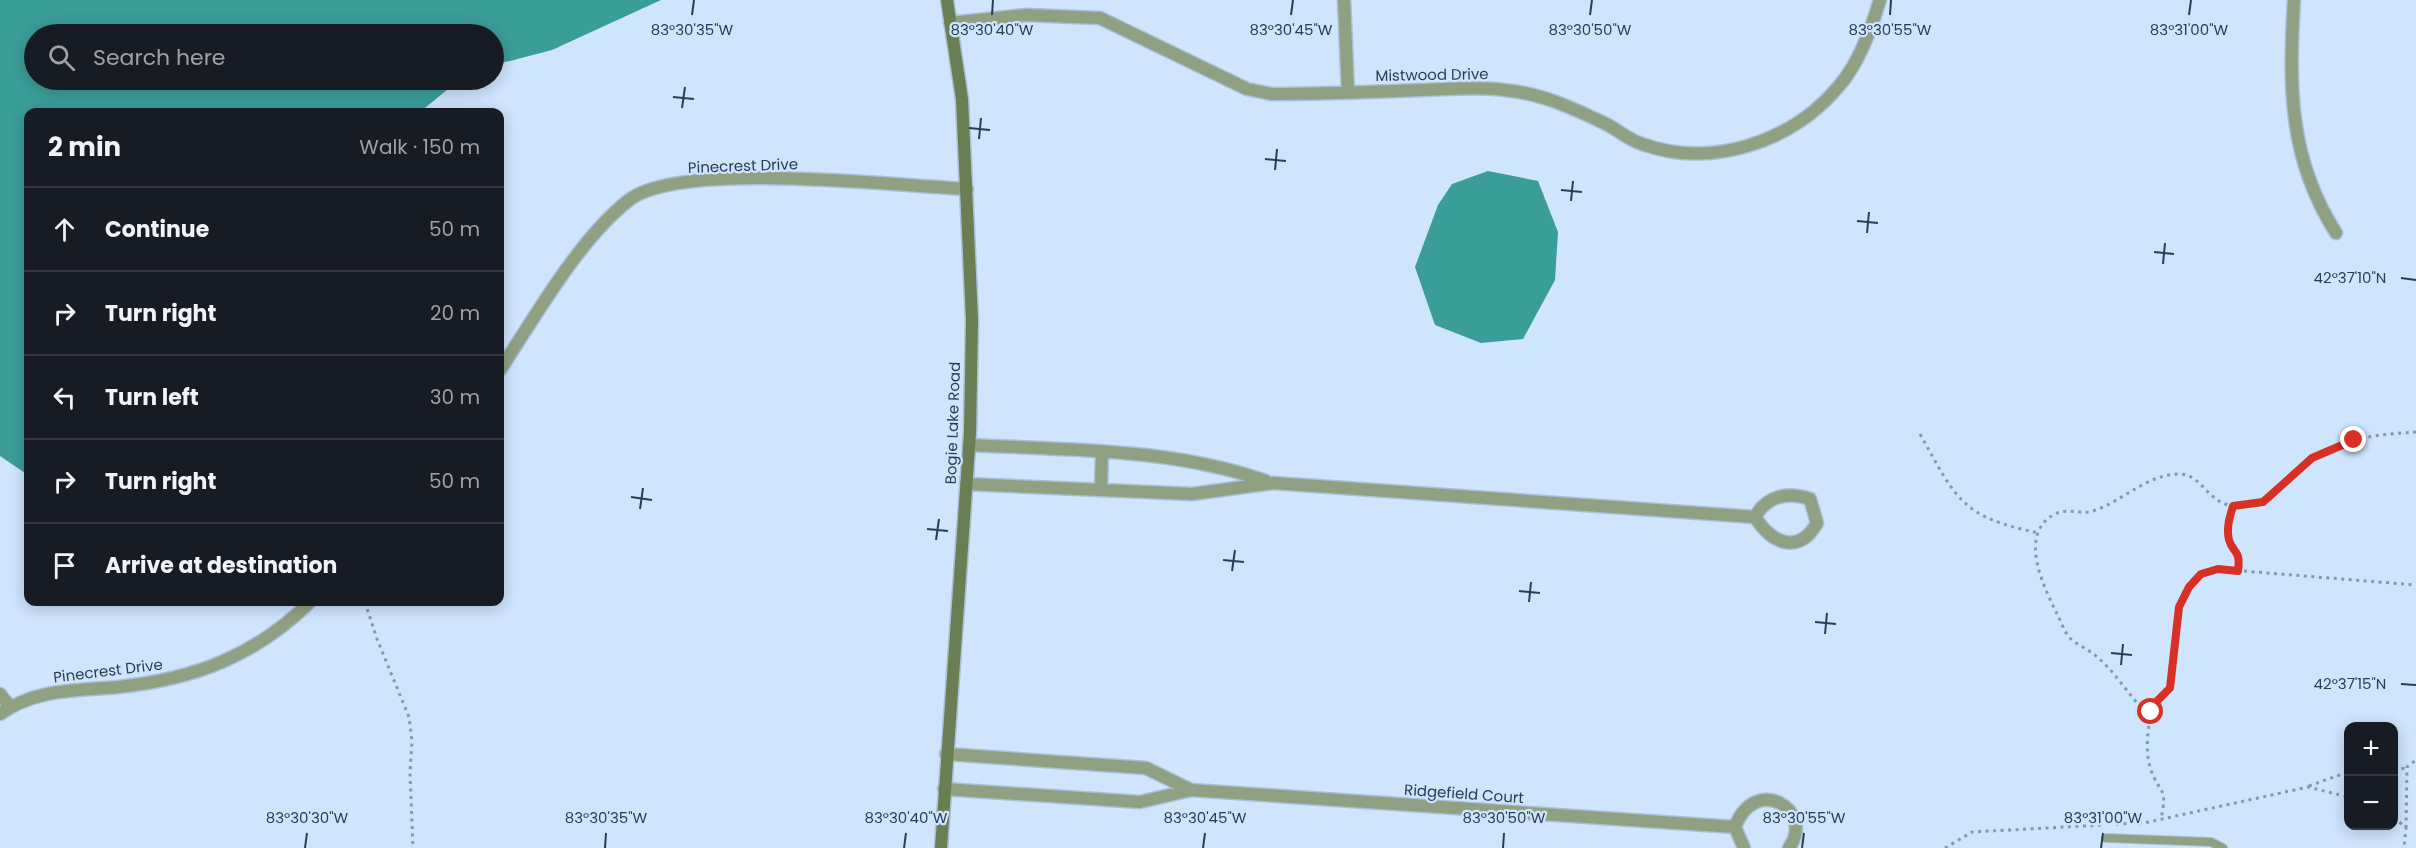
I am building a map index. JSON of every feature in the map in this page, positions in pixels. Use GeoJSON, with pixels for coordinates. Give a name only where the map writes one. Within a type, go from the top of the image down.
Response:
{"type":"FeatureCollection","features":[{"type":"Feature","properties":{"kind":"main road","name":"Bogie Lake Road"},"geometry":{"type":"LineString","coordinates":[[940,848],[969,445],[972,320],[962,99],[947,0]]}},
{"type":"Feature","properties":{"kind":"street"},"geometry":{"type":"LineString","coordinates":[[1344,0],[1348,92]]}},
{"type":"Feature","properties":{"kind":"street","name":"Mistwood Drive"},"geometry":{"type":"LineString","coordinates":[[950,22],[1026,15],[1100,18],[1247,89],[1271,94],[1469,87],[1516,91],[1559,103],[1641,144],[1679,151],[1710,152],[1751,146],[1771,140],[1817,108],[1840,85],[1858,54],[1880,0]]}},
{"type":"Feature","properties":{"kind":"street"},"geometry":{"type":"LineString","coordinates":[[2294,0],[2290,73],[2294,127],[2299,152],[2319,207],[2336,233]]}},
{"type":"Feature","properties":{"kind":"street","name":"Pinecrest Drive"},"geometry":{"type":"LineString","coordinates":[[504,364],[572,264],[610,216],[631,198],[693,181],[732,178],[802,179],[967,189]]}},
{"type":"Feature","properties":{"kind":"street"},"geometry":{"type":"LineString","coordinates":[[969,445],[1102,453],[1198,462],[1240,471],[1273,483]]}},
{"type":"Feature","properties":{"kind":"street"},"geometry":{"type":"LineString","coordinates":[[1101,488],[1102,453]]}},
{"type":"Feature","properties":{"kind":"street"},"geometry":{"type":"LineString","coordinates":[[966,484],[1101,488],[1191,494],[1273,483],[1755,517]]}},
{"type":"Feature","properties":{"kind":"street"},"geometry":{"type":"LineString","coordinates":[[1793,494],[1810,499],[1817,523],[1810,536],[1798,543],[1779,541],[1764,532],[1755,517],[1772,499],[1793,494]]}},
{"type":"Feature","properties":{"kind":"street","name":"Pinecrest Drive"},"geometry":{"type":"LineString","coordinates":[[5,711],[62,690],[118,687],[174,678],[207,669],[273,636],[306,606]]}},
{"type":"Feature","properties":{"kind":"street"},"geometry":{"type":"LineString","coordinates":[[0,694],[5,711]]}},
{"type":"Feature","properties":{"kind":"street","name":"Ridgefield Court"},"geometry":{"type":"LineString","coordinates":[[946,754],[1146,768],[1191,790]]}},
{"type":"Feature","properties":{"kind":"street","name":"Ridgefield Court"},"geometry":{"type":"LineString","coordinates":[[944,789],[1140,802],[1191,790],[1735,827]]}},
{"type":"Feature","properties":{"kind":"street"},"geometry":{"type":"LineString","coordinates":[[1744,848],[1735,827],[1743,810],[1760,800],[1779,802],[1792,815],[1796,824],[1796,833],[1789,848]]}},
{"type":"Feature","properties":{"kind":"lane"},"geometry":{"type":"LineString","coordinates":[[2106,838],[2211,842],[2223,848]]}},
{"type":"Feature","properties":{"kind":"path"},"geometry":{"type":"LineString","coordinates":[[2154,704],[2138,704],[2096,656],[2068,637],[2041,581],[2036,543],[2041,526],[2053,515],[2068,510],[2092,511],[2161,476],[2182,474],[2194,477],[2209,495],[2233,506],[2263,502],[2312,458],[2354,440],[2384,434],[2416,432]]}},
{"type":"Feature","properties":{"kind":"path"},"geometry":{"type":"LineString","coordinates":[[1920,434],[1953,492],[1966,506],[2005,526],[2039,533]]}},
{"type":"Feature","properties":{"kind":"path"},"geometry":{"type":"LineString","coordinates":[[2233,506],[2228,523],[2229,541],[2239,558],[2238,571]]}},
{"type":"Feature","properties":{"kind":"path"},"geometry":{"type":"LineString","coordinates":[[2161,819],[2164,796],[2151,771],[2147,750],[2154,704],[2170,688],[2179,607],[2189,587],[2201,574],[2218,569],[2416,585]]}},
{"type":"Feature","properties":{"kind":"path"},"geometry":{"type":"LineString","coordinates":[[366,606],[377,639],[409,717],[412,741],[410,773],[413,848]]}},
{"type":"Feature","properties":{"kind":"path"},"geometry":{"type":"LineString","coordinates":[[2398,769],[2407,767],[2416,760]]}},
{"type":"Feature","properties":{"kind":"path"},"geometry":{"type":"LineString","coordinates":[[2403,848],[2406,828],[2407,767]]}},
{"type":"Feature","properties":{"kind":"path"},"geometry":{"type":"LineString","coordinates":[[1945,848],[1972,832],[2144,823],[2308,787],[2344,774]]}},
{"type":"Feature","properties":{"kind":"path"},"geometry":{"type":"LineString","coordinates":[[2308,787],[2344,796]]}},
{"type":"Feature","properties":{"kind":"path"},"geometry":{"type":"LineString","coordinates":[[2398,821],[2406,828]]}},
{"type":"Feature","properties":{"kind":"shaded area"},"geometry":{"type":"Polygon","coordinates":[[[0,0],[661,0],[552,50],[504,62],[504,24],[24,24],[24,90],[447,90],[425,108],[24,108],[24,472],[0,456],[0,0]]]}},
{"type":"Feature","properties":{"kind":"shaded area"},"geometry":{"type":"Polygon","coordinates":[[[1488,171],[1538,181],[1558,232],[1555,280],[1523,339],[1481,343],[1435,325],[1415,267],[1438,205],[1452,184],[1488,171]]]}},
{"type":"Feature","properties":{"kind":"route"},"geometry":{"type":"LineString","coordinates":[[2151,712],[2154,704],[2170,688],[2179,607],[2189,587],[2201,574],[2218,569],[2238,571],[2239,558],[2229,541],[2228,523],[2233,506],[2263,502],[2312,458],[2354,440]]}}]}
